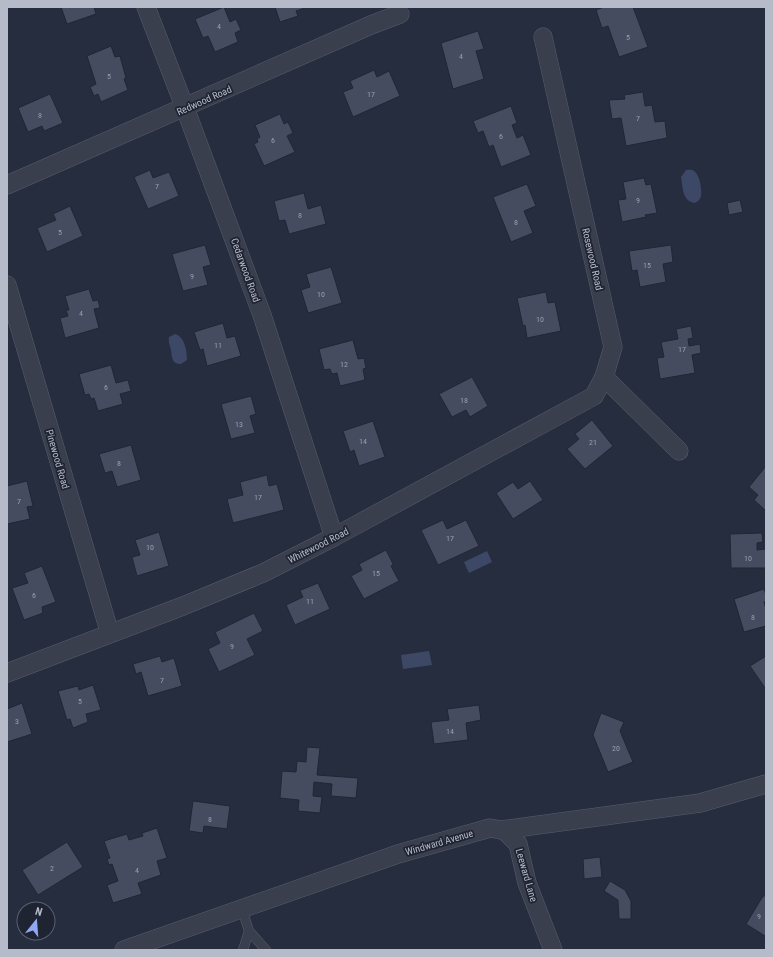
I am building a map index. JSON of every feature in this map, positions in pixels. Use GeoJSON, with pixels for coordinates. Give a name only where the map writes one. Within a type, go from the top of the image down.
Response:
{"type":"FeatureCollection","features":[{"type":"Feature","properties":{"kind":"street","name":"Cedarwood Road"},"geometry":{"type":"LineString","coordinates":[[146,7],[262,314],[334,538]]}},
{"type":"Feature","properties":{"kind":"street","name":"Redwood Road"},"geometry":{"type":"LineString","coordinates":[[7,185],[371,25],[400,14]]}},
{"type":"Feature","properties":{"kind":"street","name":"Rosewood Road"},"geometry":{"type":"LineString","coordinates":[[543,37],[614,347],[604,377]]}},
{"type":"Feature","properties":{"kind":"street","name":"Pinewood Road"},"geometry":{"type":"LineString","coordinates":[[7,285],[110,634]]}},
{"type":"Feature","properties":{"kind":"street"},"geometry":{"type":"LineString","coordinates":[[604,377],[678,451]]}},
{"type":"Feature","properties":{"kind":"street","name":"Whitewood Road"},"geometry":{"type":"LineString","coordinates":[[7,673],[183,606],[263,573],[334,538],[594,396],[604,377]]}},
{"type":"Feature","properties":{"kind":"street","name":"Windward Avenue"},"geometry":{"type":"LineString","coordinates":[[124,950],[398,854],[490,828],[501,830],[700,803],[766,784]]}},
{"type":"Feature","properties":{"kind":"street","name":"Leeward Lane"},"geometry":{"type":"LineString","coordinates":[[501,830],[506,832],[518,844],[527,883],[554,950]]}},
{"type":"Feature","properties":{"kind":"lane"},"geometry":{"type":"LineString","coordinates":[[242,908],[249,931],[266,950]]}},
{"type":"Feature","properties":{"kind":"lane"},"geometry":{"type":"LineString","coordinates":[[243,950],[249,931]]}},
{"type":"Feature","properties":{"kind":"water"},"geometry":{"type":"Polygon","coordinates":[[[686,170],[694,171],[697,174],[701,187],[701,196],[695,203],[691,202],[685,197],[683,190],[681,177],[686,170]]]}},
{"type":"Feature","properties":{"kind":"water"},"geometry":{"type":"Polygon","coordinates":[[[175,334],[181,338],[186,349],[187,360],[181,364],[174,362],[169,344],[169,337],[175,334]]]}},
{"type":"Feature","properties":{"kind":"water"},"geometry":{"type":"Polygon","coordinates":[[[487,551],[492,562],[469,573],[464,562],[487,551]]]}},
{"type":"Feature","properties":{"kind":"water"},"geometry":{"type":"Polygon","coordinates":[[[429,651],[432,665],[403,669],[401,655],[429,651]]]}},
{"type":"Feature","properties":{"kind":"building"},"geometry":{"type":"Polygon","coordinates":[[[61,7],[94,7],[96,14],[67,24],[61,7]]]}},
{"type":"Feature","properties":{"kind":"building"},"geometry":{"type":"Polygon","coordinates":[[[224,7],[230,22],[236,19],[241,30],[235,33],[238,42],[215,52],[208,36],[203,38],[195,19],[224,7]]]}},
{"type":"Feature","properties":{"kind":"building"},"geometry":{"type":"Polygon","coordinates":[[[275,7],[308,7],[296,11],[298,16],[280,22],[275,7]]]}},
{"type":"Feature","properties":{"kind":"building"},"geometry":{"type":"Polygon","coordinates":[[[604,7],[633,7],[648,47],[619,57],[608,26],[602,28],[596,10],[604,7]]]}},
{"type":"Feature","properties":{"kind":"building"},"geometry":{"type":"Polygon","coordinates":[[[478,31],[484,49],[476,51],[484,79],[453,89],[441,43],[478,31]]]}},
{"type":"Feature","properties":{"kind":"building"},"geometry":{"type":"Polygon","coordinates":[[[111,46],[115,57],[120,56],[126,78],[124,79],[128,90],[101,102],[98,94],[94,96],[90,87],[96,84],[87,56],[111,46]]]}},
{"type":"Feature","properties":{"kind":"building"},"geometry":{"type":"Polygon","coordinates":[[[374,70],[377,77],[389,71],[400,96],[353,117],[343,92],[353,88],[350,81],[374,70]]]}},
{"type":"Feature","properties":{"kind":"building"},"geometry":{"type":"Polygon","coordinates":[[[643,92],[645,106],[652,105],[655,122],[665,121],[667,138],[626,146],[621,118],[612,119],[609,100],[625,99],[624,95],[643,92]]]}},
{"type":"Feature","properties":{"kind":"building"},"geometry":{"type":"Polygon","coordinates":[[[50,94],[63,123],[44,131],[42,126],[28,132],[18,108],[50,94]]]}},
{"type":"Feature","properties":{"kind":"building"},"geometry":{"type":"Polygon","coordinates":[[[511,106],[517,123],[512,125],[517,138],[523,135],[531,155],[501,167],[493,145],[489,147],[483,131],[478,133],[473,121],[511,106]]]}},
{"type":"Feature","properties":{"kind":"building"},"geometry":{"type":"Polygon","coordinates":[[[280,114],[284,124],[288,122],[293,133],[287,136],[295,152],[264,166],[254,144],[258,142],[257,139],[260,137],[255,125],[280,114]]]}},
{"type":"Feature","properties":{"kind":"building"},"geometry":{"type":"Polygon","coordinates":[[[150,170],[153,178],[169,172],[179,196],[148,209],[134,177],[150,170]]]}},
{"type":"Feature","properties":{"kind":"building"},"geometry":{"type":"Polygon","coordinates":[[[644,178],[646,185],[651,184],[657,213],[622,222],[618,200],[626,199],[623,182],[644,178]]]}},
{"type":"Feature","properties":{"kind":"building"},"geometry":{"type":"Polygon","coordinates":[[[527,184],[536,206],[524,211],[533,233],[511,242],[493,197],[527,184]]]}},
{"type":"Feature","properties":{"kind":"building"},"geometry":{"type":"Polygon","coordinates":[[[304,193],[308,209],[321,205],[326,224],[289,234],[285,220],[279,221],[274,201],[304,193]]]}},
{"type":"Feature","properties":{"kind":"building"},"geometry":{"type":"Polygon","coordinates":[[[740,200],[743,212],[729,215],[727,203],[740,200]]]}},
{"type":"Feature","properties":{"kind":"building"},"geometry":{"type":"Polygon","coordinates":[[[70,206],[83,236],[47,252],[37,228],[56,220],[53,214],[70,206]]]}},
{"type":"Feature","properties":{"kind":"building"},"geometry":{"type":"Polygon","coordinates":[[[205,245],[211,265],[203,267],[208,285],[183,291],[172,254],[205,245]]]}},
{"type":"Feature","properties":{"kind":"building"},"geometry":{"type":"Polygon","coordinates":[[[671,245],[673,262],[663,264],[666,282],[640,287],[637,270],[632,271],[629,251],[671,245]]]}},
{"type":"Feature","properties":{"kind":"building"},"geometry":{"type":"Polygon","coordinates":[[[331,267],[342,303],[308,313],[301,290],[310,287],[306,274],[331,267]]]}},
{"type":"Feature","properties":{"kind":"building"},"geometry":{"type":"Polygon","coordinates":[[[89,289],[93,301],[98,300],[100,308],[94,309],[99,328],[65,338],[60,318],[68,316],[66,310],[69,310],[65,296],[89,289]]]}},
{"type":"Feature","properties":{"kind":"building"},"geometry":{"type":"Polygon","coordinates":[[[546,292],[548,303],[555,302],[561,331],[527,338],[525,325],[523,326],[517,298],[546,292]]]}},
{"type":"Feature","properties":{"kind":"building"},"geometry":{"type":"Polygon","coordinates":[[[223,323],[227,338],[235,336],[241,356],[207,366],[203,349],[200,350],[194,332],[223,323]]]}},
{"type":"Feature","properties":{"kind":"building"},"geometry":{"type":"Polygon","coordinates":[[[691,326],[693,338],[688,339],[689,346],[700,344],[701,353],[692,355],[695,373],[660,379],[657,358],[664,357],[661,342],[678,339],[676,329],[691,326]]]}},
{"type":"Feature","properties":{"kind":"building"},"geometry":{"type":"Polygon","coordinates":[[[353,340],[358,359],[364,358],[366,368],[363,369],[365,380],[340,386],[337,373],[332,374],[330,369],[324,370],[319,349],[353,340]]]}},
{"type":"Feature","properties":{"kind":"building"},"geometry":{"type":"Polygon","coordinates":[[[111,365],[116,383],[128,380],[131,391],[120,394],[123,404],[98,411],[94,398],[91,399],[89,394],[85,395],[79,374],[111,365]]]}},
{"type":"Feature","properties":{"kind":"building"},"geometry":{"type":"Polygon","coordinates":[[[472,377],[488,406],[470,417],[466,410],[452,417],[439,394],[472,377]]]}},
{"type":"Feature","properties":{"kind":"building"},"geometry":{"type":"Polygon","coordinates":[[[251,396],[256,414],[250,416],[255,433],[231,439],[221,404],[251,396]]]}},
{"type":"Feature","properties":{"kind":"building"},"geometry":{"type":"Polygon","coordinates":[[[592,420],[613,446],[585,469],[567,449],[579,439],[575,434],[592,420]]]}},
{"type":"Feature","properties":{"kind":"building"},"geometry":{"type":"Polygon","coordinates":[[[373,421],[385,457],[359,466],[354,450],[350,452],[343,431],[373,421]]]}},
{"type":"Feature","properties":{"kind":"building"},"geometry":{"type":"Polygon","coordinates":[[[131,445],[141,480],[117,487],[112,471],[105,473],[99,454],[131,445]]]}},
{"type":"Feature","properties":{"kind":"building"},"geometry":{"type":"Polygon","coordinates":[[[766,466],[766,511],[754,500],[758,495],[749,487],[766,466]]]}},
{"type":"Feature","properties":{"kind":"building"},"geometry":{"type":"Polygon","coordinates":[[[267,475],[269,486],[277,484],[284,510],[233,523],[227,499],[243,495],[240,482],[267,475]]]}},
{"type":"Feature","properties":{"kind":"building"},"geometry":{"type":"Polygon","coordinates":[[[27,481],[33,506],[27,507],[30,519],[7,524],[7,486],[27,481]]]}},
{"type":"Feature","properties":{"kind":"building"},"geometry":{"type":"Polygon","coordinates":[[[530,481],[543,500],[513,519],[496,493],[513,482],[518,489],[530,481]]]}},
{"type":"Feature","properties":{"kind":"building"},"geometry":{"type":"Polygon","coordinates":[[[443,520],[447,529],[466,520],[479,546],[438,565],[421,530],[443,520]]]}},
{"type":"Feature","properties":{"kind":"building"},"geometry":{"type":"Polygon","coordinates":[[[159,532],[169,566],[137,576],[132,557],[140,555],[135,540],[159,532]]]}},
{"type":"Feature","properties":{"kind":"building"},"geometry":{"type":"Polygon","coordinates":[[[762,533],[763,542],[757,543],[757,550],[766,549],[766,568],[731,568],[730,534],[762,533]]]}},
{"type":"Feature","properties":{"kind":"building"},"geometry":{"type":"Polygon","coordinates":[[[386,550],[393,564],[391,566],[399,581],[364,599],[351,576],[362,570],[359,564],[386,550]]]}},
{"type":"Feature","properties":{"kind":"building"},"geometry":{"type":"Polygon","coordinates":[[[42,566],[56,602],[42,607],[43,613],[24,620],[12,588],[28,583],[24,573],[42,566]]]}},
{"type":"Feature","properties":{"kind":"building"},"geometry":{"type":"Polygon","coordinates":[[[318,583],[330,609],[295,625],[286,605],[303,597],[300,591],[301,590],[318,583]]]}},
{"type":"Feature","properties":{"kind":"building"},"geometry":{"type":"Polygon","coordinates":[[[764,589],[766,595],[766,601],[764,602],[766,609],[766,626],[744,632],[734,599],[764,589]]]}},
{"type":"Feature","properties":{"kind":"building"},"geometry":{"type":"Polygon","coordinates":[[[254,613],[263,631],[247,639],[255,655],[219,672],[208,649],[220,643],[215,632],[254,613]]]}},
{"type":"Feature","properties":{"kind":"building"},"geometry":{"type":"Polygon","coordinates":[[[160,656],[162,662],[174,658],[182,686],[148,696],[141,672],[136,674],[133,664],[160,656]]]}},
{"type":"Feature","properties":{"kind":"building"},"geometry":{"type":"Polygon","coordinates":[[[766,656],[766,688],[765,688],[750,666],[766,656]]]}},
{"type":"Feature","properties":{"kind":"building"},"geometry":{"type":"Polygon","coordinates":[[[93,685],[101,710],[86,714],[88,722],[73,728],[70,719],[67,720],[58,691],[78,686],[79,690],[93,685]]]}},
{"type":"Feature","properties":{"kind":"building"},"geometry":{"type":"Polygon","coordinates":[[[22,703],[32,734],[7,742],[7,709],[22,703]]]}},
{"type":"Feature","properties":{"kind":"building"},"geometry":{"type":"Polygon","coordinates":[[[479,705],[481,720],[466,723],[468,740],[434,744],[431,722],[449,720],[447,709],[479,705]]]}},
{"type":"Feature","properties":{"kind":"building"},"geometry":{"type":"Polygon","coordinates":[[[601,713],[624,722],[620,731],[633,762],[608,772],[593,735],[601,713]]]}},
{"type":"Feature","properties":{"kind":"building"},"geometry":{"type":"Polygon","coordinates":[[[307,747],[320,748],[317,775],[358,778],[356,798],[331,796],[332,784],[314,782],[313,796],[322,797],[320,813],[298,811],[299,800],[280,798],[282,771],[296,772],[297,761],[306,762],[307,747]]]}},
{"type":"Feature","properties":{"kind":"building"},"geometry":{"type":"Polygon","coordinates":[[[193,801],[230,806],[227,829],[204,826],[203,833],[189,831],[193,801]]]}},
{"type":"Feature","properties":{"kind":"building"},"geometry":{"type":"Polygon","coordinates":[[[157,828],[167,858],[157,861],[161,875],[138,883],[142,894],[113,903],[107,885],[118,881],[112,864],[109,865],[107,859],[110,858],[104,841],[127,834],[129,840],[143,836],[142,833],[157,828]]]}},
{"type":"Feature","properties":{"kind":"building"},"geometry":{"type":"Polygon","coordinates":[[[67,842],[83,867],[38,895],[22,870],[67,842]]]}},
{"type":"Feature","properties":{"kind":"building"},"geometry":{"type":"Polygon","coordinates":[[[600,857],[602,877],[584,879],[583,859],[600,857]]]}},
{"type":"Feature","properties":{"kind":"building"},"geometry":{"type":"Polygon","coordinates":[[[610,881],[625,890],[631,901],[631,919],[619,919],[618,900],[604,891],[610,881]]]}},
{"type":"Feature","properties":{"kind":"building"},"geometry":{"type":"Polygon","coordinates":[[[763,896],[766,896],[765,936],[746,924],[763,896]]]}}]}
